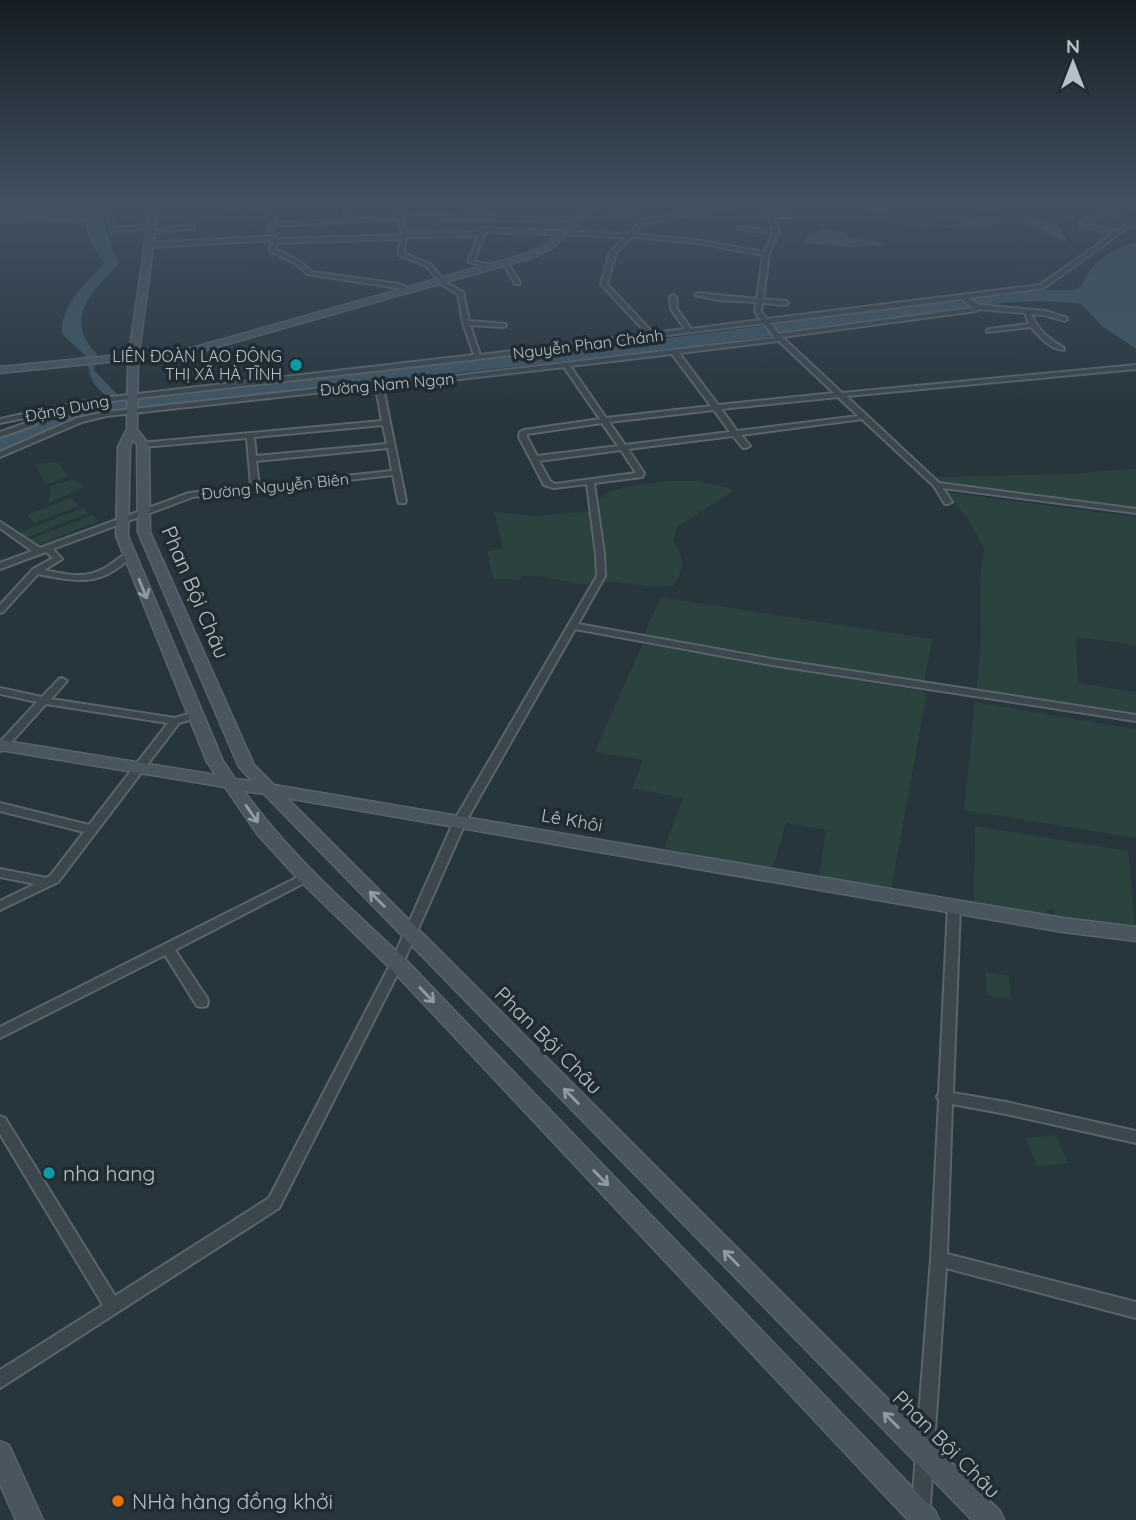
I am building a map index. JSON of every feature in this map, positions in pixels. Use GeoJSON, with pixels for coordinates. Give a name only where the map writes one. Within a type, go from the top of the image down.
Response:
{"type":"FeatureCollection","features":[{"type":"Feature","properties":{"kind":"street"},"geometry":{"type":"LineString","coordinates":[[144,273],[133,359],[136,428],[124,447],[121,536],[215,762],[264,831],[306,877],[397,963],[922,1518]]}},
{"type":"Feature","properties":{"kind":"street"},"geometry":{"type":"LineString","coordinates":[[316,273],[399,286],[409,290]]}},
{"type":"Feature","properties":{"kind":"street"},"geometry":{"type":"LineString","coordinates":[[435,273],[442,282],[461,293],[466,323],[478,357]]}},
{"type":"Feature","properties":{"kind":"street"},"geometry":{"type":"LineString","coordinates":[[0,370],[193,351],[472,273]]}},
{"type":"Feature","properties":{"kind":"street"},"geometry":{"type":"LineString","coordinates":[[511,273],[517,283]]}},
{"type":"Feature","properties":{"kind":"street"},"geometry":{"type":"LineString","coordinates":[[607,273],[604,284],[652,336]]}},
{"type":"Feature","properties":{"kind":"street"},"geometry":{"type":"LineString","coordinates":[[764,273],[758,312],[765,323],[937,485],[948,502]]}},
{"type":"Feature","properties":{"kind":"street","name":"Nguyễn Phan Chánh"},"geometry":{"type":"LineString","coordinates":[[134,396],[964,299],[1042,286],[1060,273]]}},
{"type":"Feature","properties":{"kind":"street"},"geometry":{"type":"LineString","coordinates":[[698,295],[722,300],[734,297],[785,303]]}},
{"type":"Feature","properties":{"kind":"street"},"geometry":{"type":"LineString","coordinates":[[673,297],[674,309],[689,331]]}},
{"type":"Feature","properties":{"kind":"street"},"geometry":{"type":"LineString","coordinates":[[964,299],[976,307],[1002,307],[1028,313],[1045,313],[1065,319]]}},
{"type":"Feature","properties":{"kind":"street","name":"Đường Nam Ngạn"},"geometry":{"type":"LineString","coordinates":[[0,455],[80,420],[136,428],[379,386],[675,353],[971,311],[976,307]]}},
{"type":"Feature","properties":{"kind":"street"},"geometry":{"type":"LineString","coordinates":[[1028,313],[1033,325],[1046,340],[1062,349]]}},
{"type":"Feature","properties":{"kind":"street"},"geometry":{"type":"LineString","coordinates":[[466,323],[504,325]]}},
{"type":"Feature","properties":{"kind":"street"},"geometry":{"type":"LineString","coordinates":[[989,331],[1033,325]]}},
{"type":"Feature","properties":{"kind":"street"},"geometry":{"type":"LineString","coordinates":[[675,353],[692,373],[713,408],[746,446]]}},
{"type":"Feature","properties":{"kind":"street"},"geometry":{"type":"LineString","coordinates":[[566,365],[605,422],[639,469],[639,475],[550,485],[523,437],[524,432],[605,422],[713,408],[840,393],[1136,367]]}},
{"type":"Feature","properties":{"kind":"street"},"geometry":{"type":"LineString","coordinates":[[379,386],[394,473],[402,501]]}},
{"type":"Feature","properties":{"kind":"street","name":"Đặng Dung"},"geometry":{"type":"LineString","coordinates":[[0,421],[134,396]]}},
{"type":"Feature","properties":{"kind":"street"},"geometry":{"type":"LineString","coordinates":[[0,435],[32,423],[33,414]]}},
{"type":"Feature","properties":{"kind":"street"},"geometry":{"type":"LineString","coordinates":[[534,459],[865,417]]}},
{"type":"Feature","properties":{"kind":"street"},"geometry":{"type":"LineString","coordinates":[[136,428],[250,435],[385,423]]}},
{"type":"Feature","properties":{"kind":"street","name":"Phan Bội Châu"},"geometry":{"type":"LineString","coordinates":[[136,428],[144,532],[247,767],[991,1520]]}},
{"type":"Feature","properties":{"kind":"street"},"geometry":{"type":"LineString","coordinates":[[250,435],[255,488]]}},
{"type":"Feature","properties":{"kind":"street"},"geometry":{"type":"LineString","coordinates":[[251,459],[389,446]]}},
{"type":"Feature","properties":{"kind":"street","name":"Đường Nguyễn Biên"},"geometry":{"type":"LineString","coordinates":[[0,566],[191,495],[394,473]]}},
{"type":"Feature","properties":{"kind":"street"},"geometry":{"type":"LineString","coordinates":[[0,1381],[274,1203],[397,963],[460,821],[601,576],[601,546],[594,518],[595,497],[590,482]]}},
{"type":"Feature","properties":{"kind":"street"},"geometry":{"type":"LineString","coordinates":[[937,485],[1136,511]]}},
{"type":"Feature","properties":{"kind":"street"},"geometry":{"type":"LineString","coordinates":[[0,524],[58,559],[36,571],[0,610]]}},
{"type":"Feature","properties":{"kind":"street"},"geometry":{"type":"LineString","coordinates":[[36,571],[90,579],[106,573],[130,555]]}},
{"type":"Feature","properties":{"kind":"street"},"geometry":{"type":"LineString","coordinates":[[572,626],[772,662],[1136,718]]}},
{"type":"Feature","properties":{"kind":"street"},"geometry":{"type":"LineString","coordinates":[[1,746],[62,681]]}},
{"type":"Feature","properties":{"kind":"street"},"geometry":{"type":"LineString","coordinates":[[0,691],[45,701],[175,721],[195,715]]}},
{"type":"Feature","properties":{"kind":"street"},"geometry":{"type":"LineString","coordinates":[[0,906],[54,879],[175,721]]}},
{"type":"Feature","properties":{"kind":"street","name":"Lê Khôi"},"geometry":{"type":"LineString","coordinates":[[1,746],[460,821],[1063,925],[1136,934]]}},
{"type":"Feature","properties":{"kind":"street"},"geometry":{"type":"LineString","coordinates":[[0,807],[92,830]]}},
{"type":"Feature","properties":{"kind":"street"},"geometry":{"type":"LineString","coordinates":[[0,873],[48,883]]}},
{"type":"Feature","properties":{"kind":"street"},"geometry":{"type":"LineString","coordinates":[[0,1033],[306,877]]}},
{"type":"Feature","properties":{"kind":"street"},"geometry":{"type":"LineString","coordinates":[[922,1518],[939,1259],[954,906]]}},
{"type":"Feature","properties":{"kind":"street"},"geometry":{"type":"LineString","coordinates":[[167,947],[202,1002]]}},
{"type":"Feature","properties":{"kind":"street"},"geometry":{"type":"LineString","coordinates":[[944,1097],[1136,1137]]}},
{"type":"Feature","properties":{"kind":"street"},"geometry":{"type":"LineString","coordinates":[[0,1122],[113,1307]]}},
{"type":"Feature","properties":{"kind":"street"},"geometry":{"type":"LineString","coordinates":[[939,1259],[1136,1310]]}},
{"type":"Feature","properties":{"kind":"street"},"geometry":{"type":"LineString","coordinates":[[0,1454],[30,1520]]}},
{"type":"Feature","properties":{"kind":"green space"},"geometry":{"type":"Polygon","coordinates":[[[57,462],[69,476],[46,485],[35,464],[57,462]]]}},
{"type":"Feature","properties":{"kind":"green space"},"geometry":{"type":"Polygon","coordinates":[[[1136,468],[1136,509],[939,484],[932,477],[1073,474],[1136,468]]]}},
{"type":"Feature","properties":{"kind":"green space"},"geometry":{"type":"Polygon","coordinates":[[[72,479],[86,486],[49,503],[50,486],[72,479]]]}},
{"type":"Feature","properties":{"kind":"green space"},"geometry":{"type":"Polygon","coordinates":[[[667,481],[698,481],[733,489],[677,527],[673,540],[682,568],[673,586],[655,587],[615,582],[579,584],[538,576],[522,576],[519,580],[493,579],[487,551],[503,549],[494,512],[535,516],[593,511],[596,502],[612,491],[667,481]]]}},
{"type":"Feature","properties":{"kind":"green space"},"geometry":{"type":"Polygon","coordinates":[[[945,492],[1136,517],[1136,645],[1076,637],[1078,683],[1136,692],[1136,717],[976,691],[981,641],[980,579],[984,548],[967,518],[945,492]]]}},
{"type":"Feature","properties":{"kind":"green space"},"geometry":{"type":"Polygon","coordinates":[[[71,498],[80,506],[34,523],[27,515],[71,498]]]}},
{"type":"Feature","properties":{"kind":"green space"},"geometry":{"type":"Polygon","coordinates":[[[82,508],[89,513],[18,541],[13,535],[82,508]]]}},
{"type":"Feature","properties":{"kind":"green space"},"geometry":{"type":"Polygon","coordinates":[[[92,515],[99,521],[29,549],[21,543],[92,515]]]}},
{"type":"Feature","properties":{"kind":"green space"},"geometry":{"type":"Polygon","coordinates":[[[661,597],[932,639],[924,683],[644,634],[661,597]]]}},
{"type":"Feature","properties":{"kind":"green space"},"geometry":{"type":"Polygon","coordinates":[[[642,644],[927,692],[891,891],[819,876],[826,830],[786,823],[772,871],[664,848],[683,798],[632,788],[643,760],[595,752],[642,644]]]}},
{"type":"Feature","properties":{"kind":"green space"},"geometry":{"type":"Polygon","coordinates":[[[975,702],[1136,729],[1136,838],[964,810],[975,702]]]}},
{"type":"Feature","properties":{"kind":"green space"},"geometry":{"type":"Polygon","coordinates":[[[975,826],[1128,851],[1136,934],[1055,920],[1054,910],[1047,909],[1047,916],[974,903],[975,826]]]}},
{"type":"Feature","properties":{"kind":"green space"},"geometry":{"type":"Polygon","coordinates":[[[985,972],[1009,976],[1011,999],[987,995],[985,972]]]}},
{"type":"Feature","properties":{"kind":"green space"},"geometry":{"type":"Polygon","coordinates":[[[1056,1135],[1068,1163],[1037,1166],[1025,1138],[1056,1135]]]}},
{"type":"Feature","properties":{"kind":"shaded area"},"geometry":{"type":"Polygon","coordinates":[[[95,273],[110,273],[85,306],[82,329],[97,354],[94,370],[119,396],[109,398],[99,389],[92,380],[87,357],[62,334],[65,313],[95,273]]]}},
{"type":"Feature","properties":{"kind":"shaded area"},"geometry":{"type":"Polygon","coordinates":[[[1089,273],[1136,273],[1136,349],[1102,326],[1081,304],[1037,301],[992,304],[963,307],[965,310],[680,348],[99,413],[67,422],[0,452],[0,438],[65,411],[114,400],[136,400],[638,342],[949,301],[964,303],[982,296],[1072,290],[1082,286],[1089,273]]]}},
{"type":"Feature","properties":{"kind":"place","name":"LIÊN ĐOÀN LAO ĐỘNG THỊ XÃ HÀ TĨNH"},"geometry":{"type":"Point","coordinates":[296,365]}},
{"type":"Feature","properties":{"kind":"place","name":"nha hang"},"geometry":{"type":"Point","coordinates":[49,1173]}},
{"type":"Feature","properties":{"kind":"place","name":"NHà hàng đồng khởi"},"geometry":{"type":"Point","coordinates":[118,1501]}}]}
